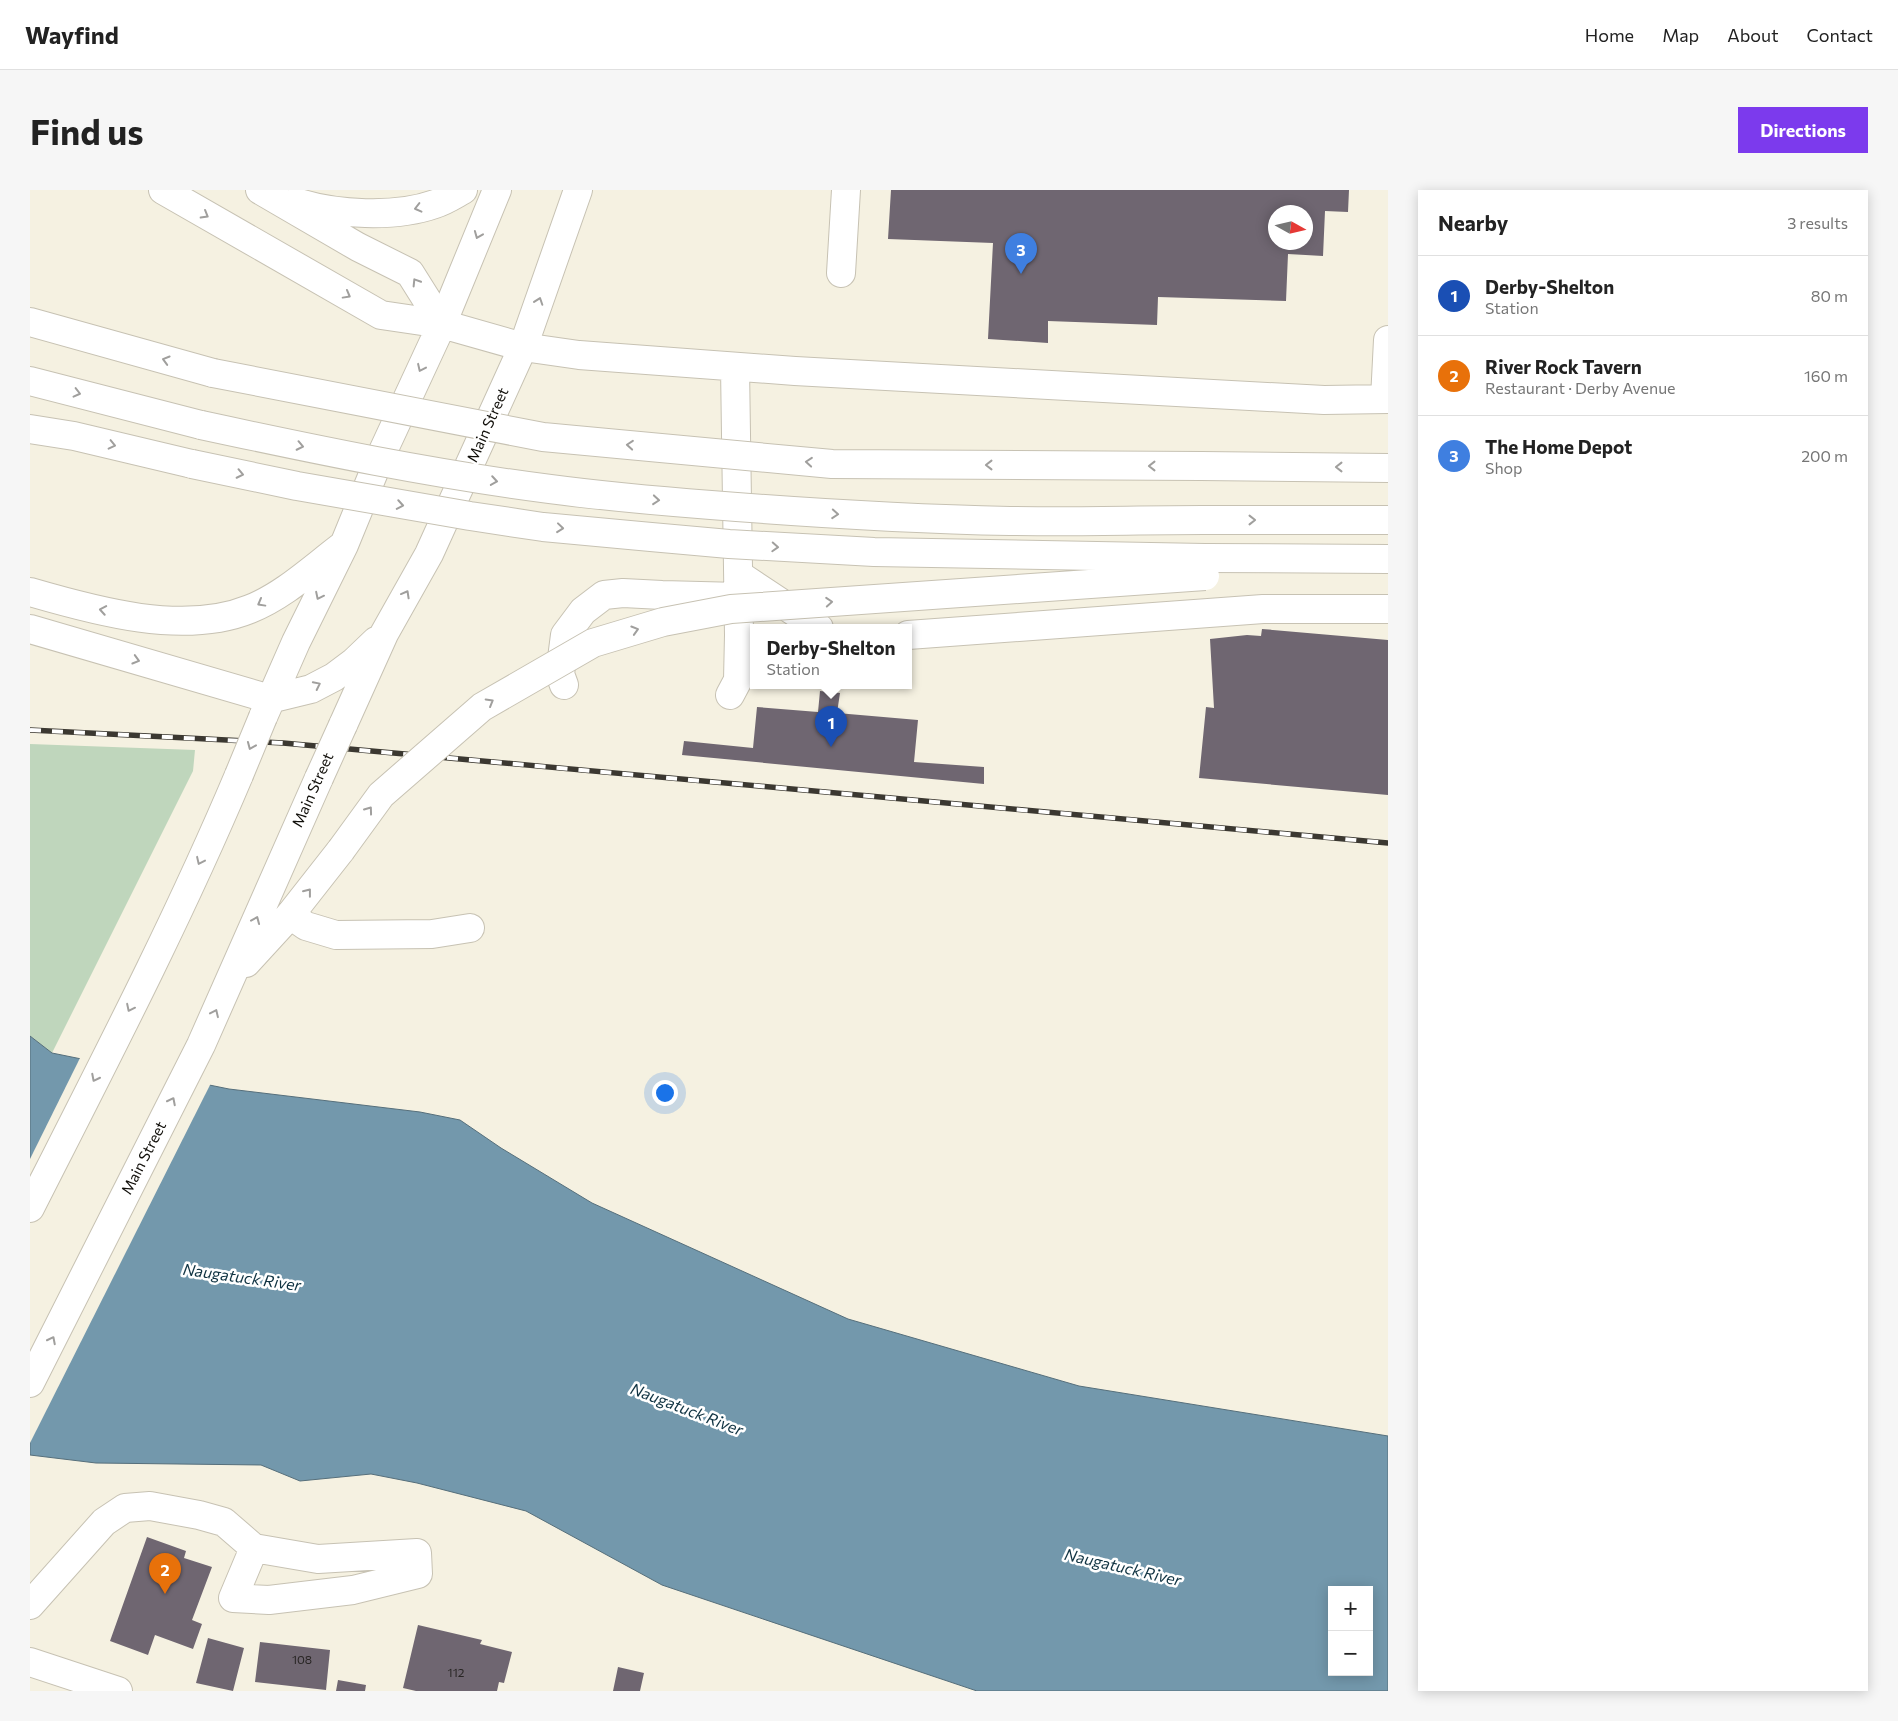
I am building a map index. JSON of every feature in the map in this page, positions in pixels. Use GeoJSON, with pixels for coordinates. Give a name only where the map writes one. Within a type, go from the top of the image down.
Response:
{"type":"FeatureCollection","features":[{"type":"Feature","properties":{"kind":"main road"},"geometry":{"type":"LineString","coordinates":[[163,190],[381,315],[442,324],[523,347],[586,356],[735,367],[1324,400],[1387,399],[1388,340]]}},
{"type":"Feature","properties":{"kind":"main road"},"geometry":{"type":"LineString","coordinates":[[261,190],[358,247],[410,272],[442,324]]}},
{"type":"Feature","properties":{"kind":"main road"},"geometry":{"type":"LineString","coordinates":[[261,190],[304,205],[369,213],[409,211],[436,204],[463,190]]}},
{"type":"Feature","properties":{"kind":"main road"},"geometry":{"type":"LineString","coordinates":[[30,1208],[117,1034],[221,817],[266,708],[344,545],[382,454],[442,324],[497,190]]}},
{"type":"Feature","properties":{"kind":"main road","name":"Main Street"},"geometry":{"type":"LineString","coordinates":[[30,1383],[201,1045],[384,634],[429,554],[523,347],[578,190]]}},
{"type":"Feature","properties":{"kind":"main road"},"geometry":{"type":"LineString","coordinates":[[841,273],[846,190]]}},
{"type":"Feature","properties":{"kind":"main road"},"geometry":{"type":"LineString","coordinates":[[30,322],[213,373],[543,437],[832,464],[1388,468]]}},
{"type":"Feature","properties":{"kind":"main road"},"geometry":{"type":"LineString","coordinates":[[730,695],[738,680],[739,586],[735,367]]}},
{"type":"Feature","properties":{"kind":"main road"},"geometry":{"type":"LineString","coordinates":[[30,381],[201,425],[341,455],[550,489],[654,500],[840,515],[1011,521],[1388,520]]}},
{"type":"Feature","properties":{"kind":"main road"},"geometry":{"type":"LineString","coordinates":[[30,429],[74,436],[192,464],[297,486],[544,527],[729,544],[1205,567]]}},
{"type":"Feature","properties":{"kind":"main road"},"geometry":{"type":"LineString","coordinates":[[30,592],[75,605],[151,619],[173,621],[212,619],[250,609],[281,592],[344,545]]}},
{"type":"Feature","properties":{"kind":"main road"},"geometry":{"type":"LineString","coordinates":[[230,981],[290,915],[341,850],[380,795],[482,706],[593,643],[663,622],[731,609],[1205,567],[1387,559]]}},
{"type":"Feature","properties":{"kind":"main road"},"geometry":{"type":"LineString","coordinates":[[564,685],[560,674],[565,634],[583,610],[604,595],[623,593],[662,595],[739,586],[811,624]]}},
{"type":"Feature","properties":{"kind":"main road"},"geometry":{"type":"LineString","coordinates":[[912,635],[1263,609],[1388,609]]}},
{"type":"Feature","properties":{"kind":"main road"},"geometry":{"type":"LineString","coordinates":[[30,629],[266,708],[311,689],[334,676],[354,662],[384,634]]}},
{"type":"Feature","properties":{"kind":"main road"},"geometry":{"type":"LineString","coordinates":[[290,915],[306,926],[336,935],[432,934],[470,928]]}},
{"type":"Feature","properties":{"kind":"main road"},"geometry":{"type":"LineString","coordinates":[[30,1605],[104,1522],[125,1508],[150,1506],[199,1515],[224,1522],[254,1548],[318,1559],[417,1553],[418,1574],[353,1590],[269,1600],[233,1598],[254,1548]]}},
{"type":"Feature","properties":{"kind":"main road"},"geometry":{"type":"LineString","coordinates":[[30,1662],[118,1691]]}},
{"type":"Feature","properties":{"kind":"green space"},"geometry":{"type":"Polygon","coordinates":[[[30,744],[195,750],[193,771],[52,1053],[30,1036],[30,744]]]}},
{"type":"Feature","properties":{"kind":"water","name":"Naugatuck River"},"geometry":{"type":"Polygon","coordinates":[[[30,1036],[52,1053],[229,1089],[420,1112],[460,1120],[501,1148],[592,1203],[848,1319],[1079,1386],[1388,1436],[1388,1691],[977,1691],[662,1585],[526,1511],[417,1483],[371,1474],[300,1481],[261,1465],[96,1463],[30,1455],[30,1036]]]}},
{"type":"Feature","properties":{"kind":"pier"},"geometry":{"type":"Polygon","coordinates":[[[81,1056],[211,1083],[30,1443],[30,1159],[81,1056]]]}},
{"type":"Feature","properties":{"kind":"building"},"geometry":{"type":"Polygon","coordinates":[[[891,190],[1349,190],[1348,212],[1325,211],[1323,256],[1288,254],[1286,301],[1158,297],[1157,325],[1048,321],[1048,343],[988,339],[993,243],[888,239],[891,190]]]}},
{"type":"Feature","properties":{"kind":"building"},"geometry":{"type":"Polygon","coordinates":[[[1262,629],[1388,640],[1388,795],[1199,778],[1206,707],[1214,708],[1210,639],[1247,635],[1261,636],[1262,629]]]}},
{"type":"Feature","properties":{"kind":"building"},"geometry":{"type":"Polygon","coordinates":[[[820,691],[840,693],[837,713],[918,720],[914,762],[984,767],[984,784],[682,755],[684,741],[753,748],[757,707],[818,712],[820,691]]]}},
{"type":"Feature","properties":{"kind":"building"},"geometry":{"type":"Polygon","coordinates":[[[147,1537],[186,1551],[184,1558],[212,1567],[192,1620],[202,1624],[193,1649],[155,1635],[148,1655],[110,1641],[147,1537]]]}},
{"type":"Feature","properties":{"kind":"building"},"geometry":{"type":"Polygon","coordinates":[[[418,1625],[482,1640],[480,1644],[512,1652],[504,1683],[499,1682],[497,1691],[416,1691],[403,1688],[418,1625]]]}},
{"type":"Feature","properties":{"kind":"building"},"geometry":{"type":"Polygon","coordinates":[[[208,1638],[244,1648],[233,1691],[196,1683],[208,1638]]]}},
{"type":"Feature","properties":{"kind":"building"},"geometry":{"type":"Polygon","coordinates":[[[260,1642],[330,1650],[326,1690],[255,1682],[260,1642]]]}},
{"type":"Feature","properties":{"kind":"building"},"geometry":{"type":"Polygon","coordinates":[[[618,1667],[644,1673],[640,1691],[613,1691],[618,1667]]]}},
{"type":"Feature","properties":{"kind":"building"},"geometry":{"type":"Polygon","coordinates":[[[338,1680],[366,1685],[365,1691],[336,1691],[338,1680]]]}},
{"type":"Feature","properties":{"kind":"railway"},"geometry":{"type":"LineString","coordinates":[[30,730],[283,743],[1388,843]]}},
{"type":"Feature","properties":{"kind":"place","name":"The Home Depot"},"geometry":{"type":"Point","coordinates":[1021,274]}},
{"type":"Feature","properties":{"kind":"place","name":"Derby-Shelton"},"geometry":{"type":"Point","coordinates":[831,747]}},
{"type":"Feature","properties":{"kind":"place","name":"River Rock Tavern"},"geometry":{"type":"Point","coordinates":[165,1594]}}]}
